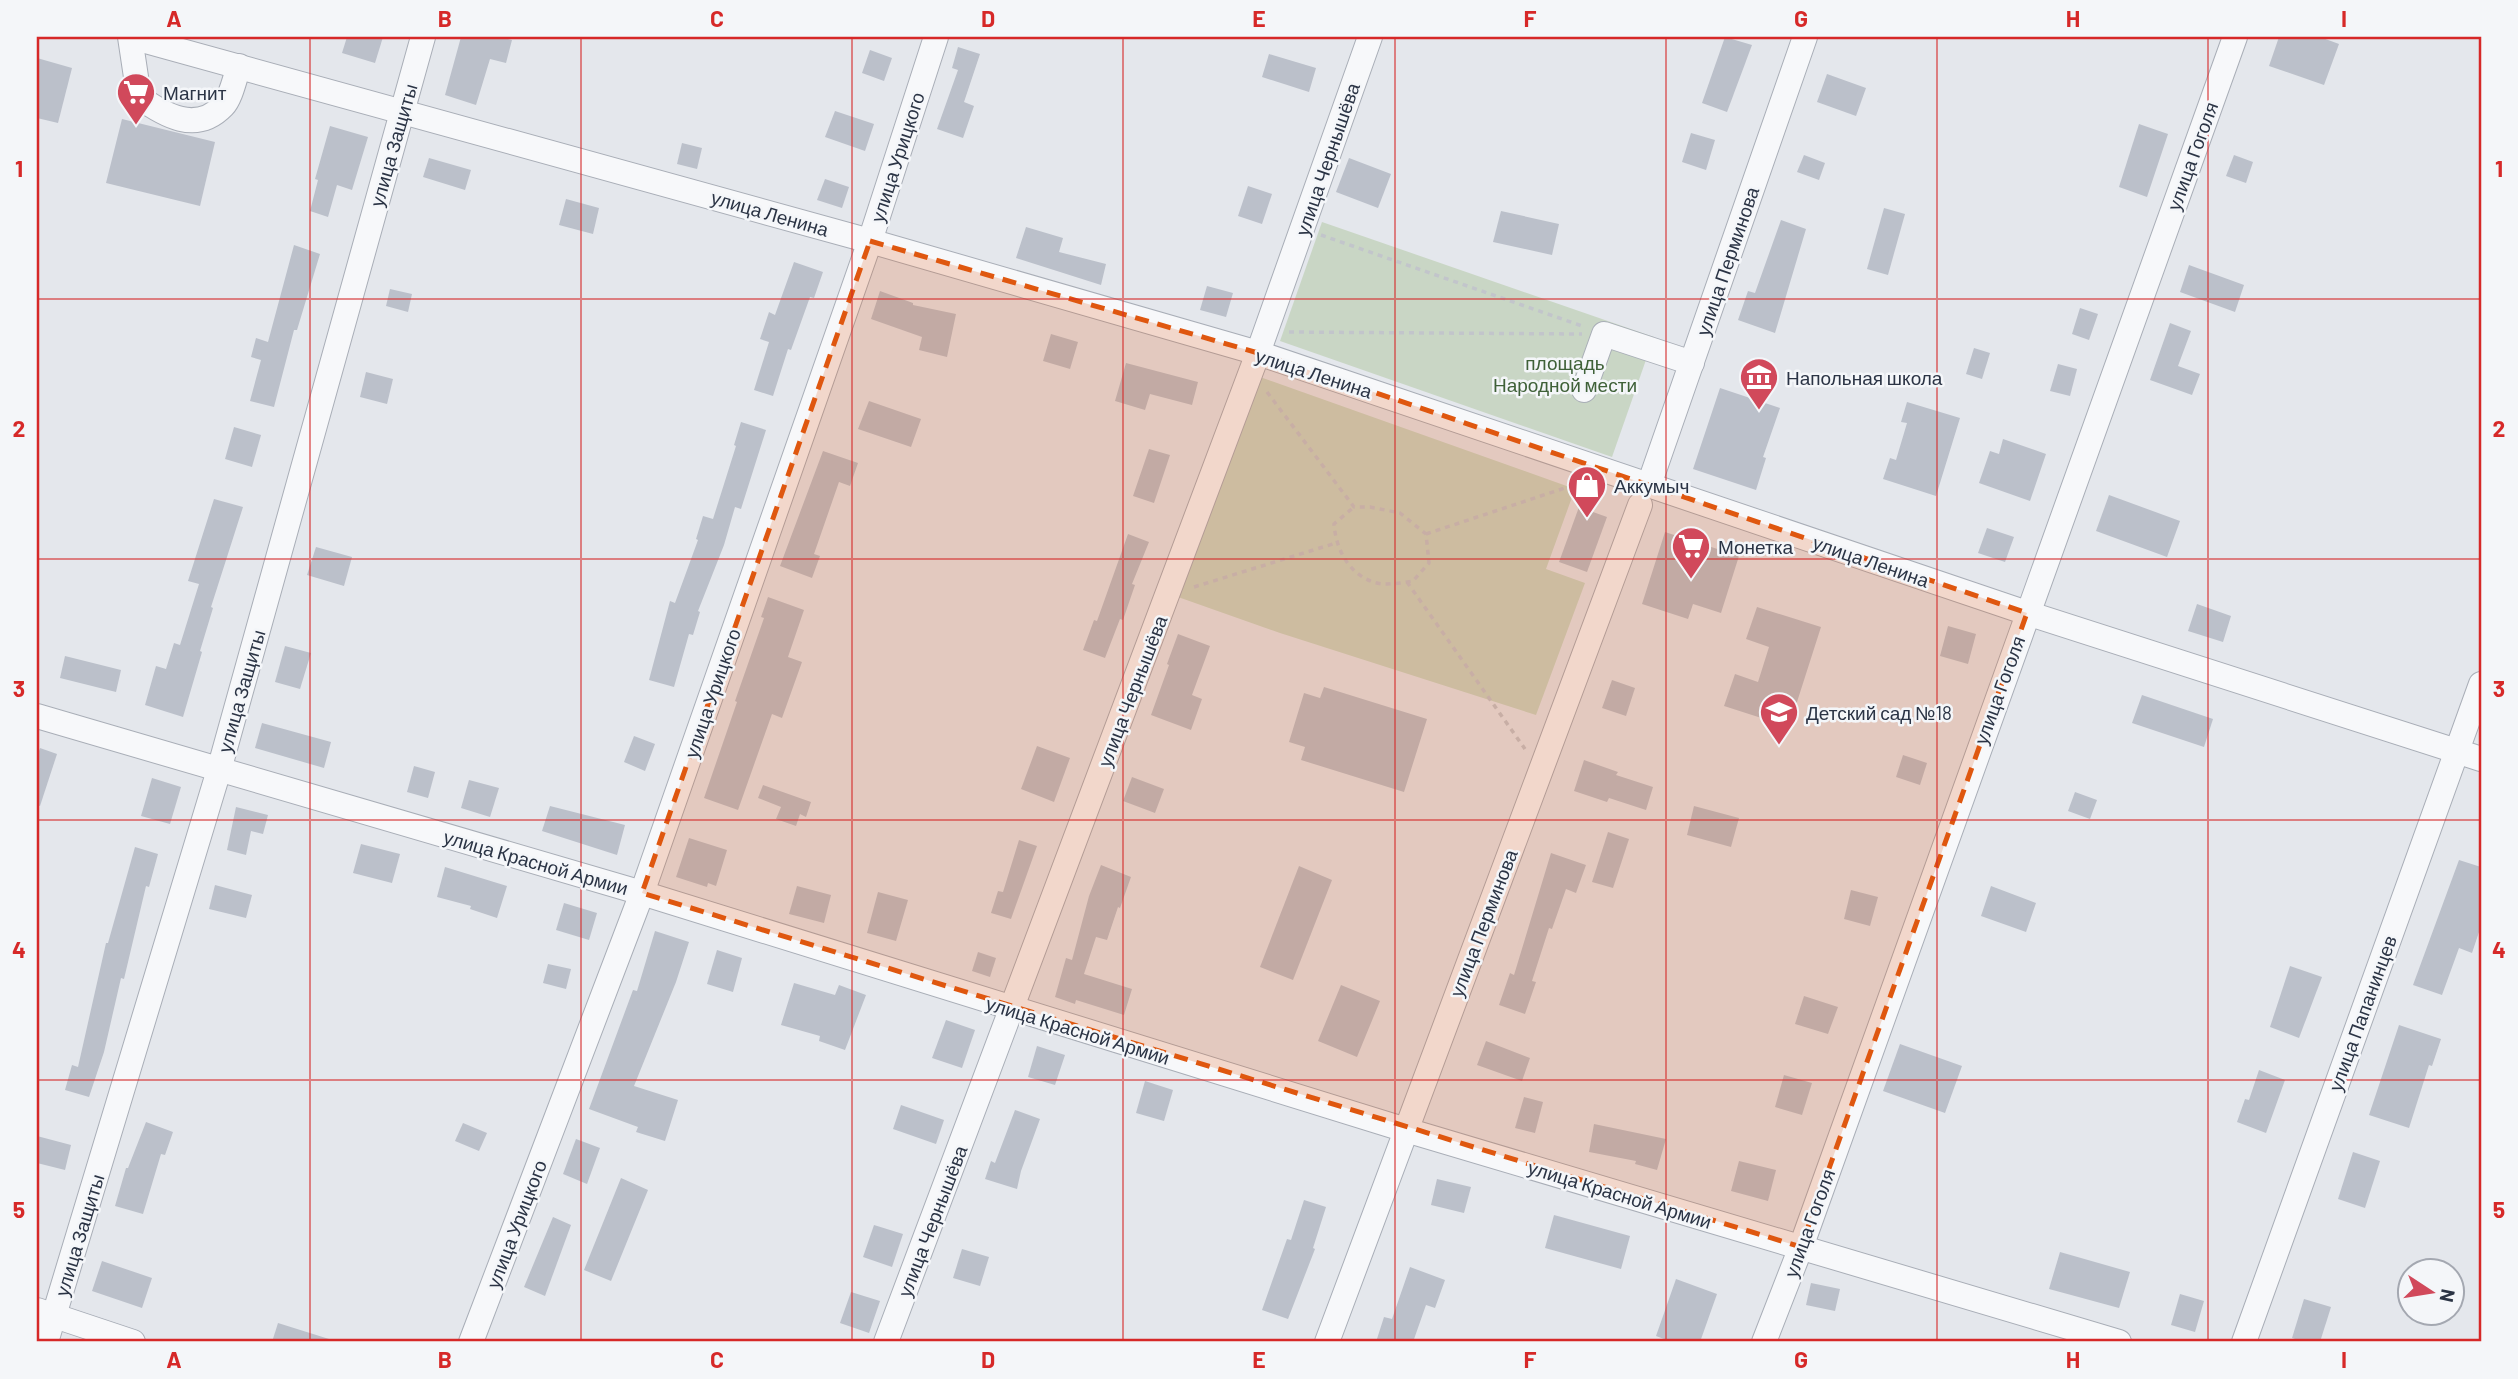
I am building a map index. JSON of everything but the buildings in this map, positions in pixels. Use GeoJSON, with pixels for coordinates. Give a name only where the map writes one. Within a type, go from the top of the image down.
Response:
{"type":"FeatureCollection","features":[{"type":"Feature","properties":{"kind":"street","name":"улица Ленина"},"geometry":{"type":"LineString","coordinates":[[130,37],[870,241],[1258,352],[1645,495],[2027,613],[2481,759]]}},
{"type":"Feature","properties":{"kind":"street"},"geometry":{"type":"LineString","coordinates":[[130,37],[139,97],[155,109],[176,118],[199,121],[224,106],[239,66]]}},
{"type":"Feature","properties":{"kind":"street","name":"улица Защиты"},"geometry":{"type":"LineString","coordinates":[[46,1342],[46,1313],[219,770],[423,37]]}},
{"type":"Feature","properties":{"kind":"street","name":"улица Урицкого"},"geometry":{"type":"LineString","coordinates":[[471,1342],[642,893],[870,241],[936,37]]}},
{"type":"Feature","properties":{"kind":"street","name":"улица Чернышёва"},"geometry":{"type":"LineString","coordinates":[[886,1342],[1258,352],[1370,37]]}},
{"type":"Feature","properties":{"kind":"street","name":"улица Перминова"},"geometry":{"type":"LineString","coordinates":[[1327,1342],[1645,495],[1805,37]]}},
{"type":"Feature","properties":{"kind":"street","name":"улица Гоголя"},"geometry":{"type":"LineString","coordinates":[[1764,1342],[1801,1247],[2235,37]]}},
{"type":"Feature","properties":{"kind":"street"},"geometry":{"type":"LineString","coordinates":[[1584,390],[1604,334],[1692,363]]}},
{"type":"Feature","properties":{"kind":"street","name":"улица Папанинцев"},"geometry":{"type":"LineString","coordinates":[[2244,1342],[2481,684]]}},
{"type":"Feature","properties":{"kind":"street","name":"улица Красной Армии"},"geometry":{"type":"LineString","coordinates":[[37,716],[642,893],[1012,1010],[1406,1130],[2119,1342]]}},
{"type":"Feature","properties":{"kind":"street"},"geometry":{"type":"LineString","coordinates":[[46,1313],[134,1342]]}},
{"type":"Feature","properties":{"kind":"path"},"geometry":{"type":"LineString","coordinates":[[1302,228],[1604,334]]}},
{"type":"Feature","properties":{"kind":"path"},"geometry":{"type":"LineString","coordinates":[[1354,507],[1258,352],[1604,334]]}},
{"type":"Feature","properties":{"kind":"path"},"geometry":{"type":"LineString","coordinates":[[1426,534],[1577,483]]}},
{"type":"Feature","properties":{"kind":"path"},"geometry":{"type":"LineString","coordinates":[[1354,507],[1400,513],[1426,534],[1430,563],[1413,581],[1373,582],[1349,566],[1336,543],[1334,524],[1354,507]]}},
{"type":"Feature","properties":{"kind":"path"},"geometry":{"type":"LineString","coordinates":[[1167,595],[1336,543]]}},
{"type":"Feature","properties":{"kind":"path"},"geometry":{"type":"LineString","coordinates":[[1407,582],[1540,771]]}},
{"type":"Feature","properties":{"kind":"highlighted area"},"geometry":{"type":"Polygon","coordinates":[[[870,241],[1258,353],[2027,613],[1801,1247],[642,893],[870,241]]]}},
{"type":"Feature","properties":{"kind":"green space","name":"площадь Народной мести"},"geometry":{"type":"Polygon","coordinates":[[[1322,222],[1654,337],[1612,457],[1280,341],[1322,222]]]}},
{"type":"Feature","properties":{"kind":"green space"},"geometry":{"type":"Polygon","coordinates":[[[1260,377],[1575,489],[1546,569],[1585,583],[1536,715],[1280,633],[1178,597],[1260,377]]]}},
{"type":"Feature","properties":{"kind":"place","name":"Магнит"},"geometry":{"type":"Point","coordinates":[136,126]}},
{"type":"Feature","properties":{"kind":"place","name":"Напольная школа"},"geometry":{"type":"Point","coordinates":[1759,411]}},
{"type":"Feature","properties":{"kind":"place","name":"Аккумыч"},"geometry":{"type":"Point","coordinates":[1587,519]}},
{"type":"Feature","properties":{"kind":"place","name":"Монетка"},"geometry":{"type":"Point","coordinates":[1691,580]}},
{"type":"Feature","properties":{"kind":"place","name":"Детский сад №18"},"geometry":{"type":"Point","coordinates":[1779,746]}}]}
